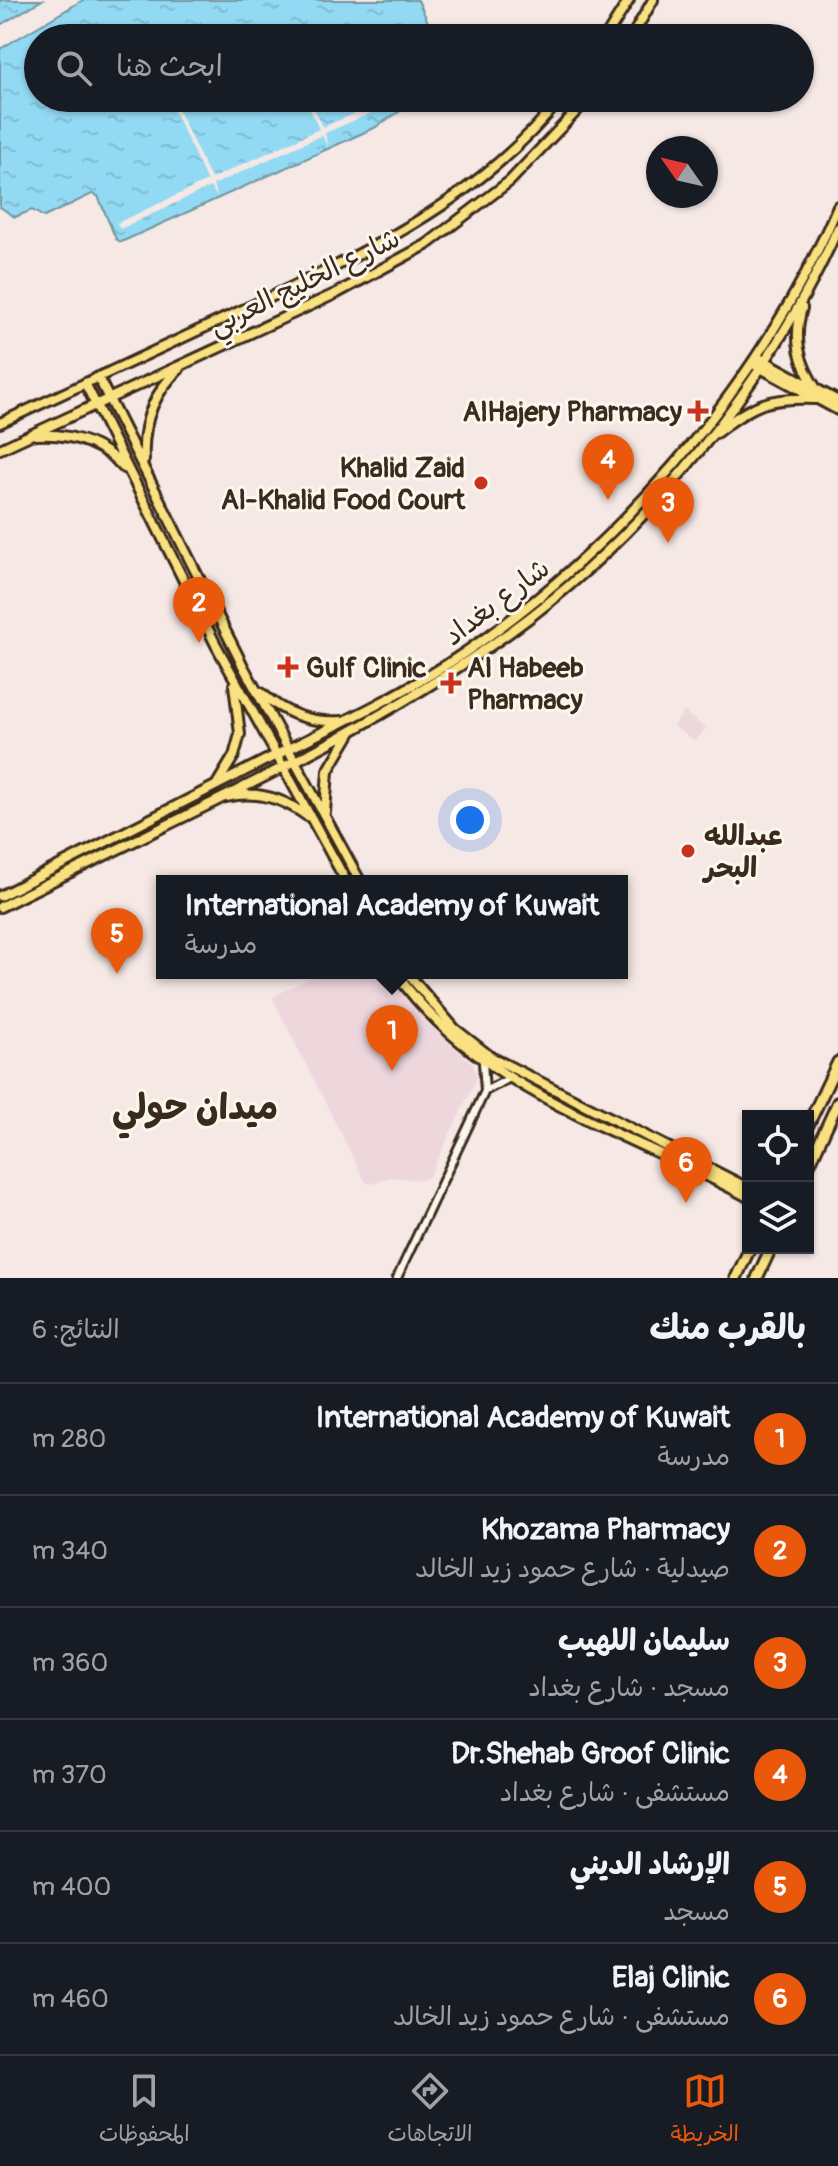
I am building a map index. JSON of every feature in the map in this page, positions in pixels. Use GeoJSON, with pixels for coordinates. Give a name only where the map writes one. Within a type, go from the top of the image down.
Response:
{"type":"FeatureCollection","features":[{"type":"Feature","properties":{"kind":"highway"},"geometry":{"type":"LineString","coordinates":[[814,1112],[838,1062]]}},
{"type":"Feature","properties":{"kind":"highway"},"geometry":{"type":"LineString","coordinates":[[814,1154],[838,1102]]}},
{"type":"Feature","properties":{"kind":"highway"},"geometry":{"type":"LineString","coordinates":[[736,1278],[747,1254]]}},
{"type":"Feature","properties":{"kind":"highway"},"geometry":{"type":"LineString","coordinates":[[757,1278],[768,1254]]}},
{"type":"Feature","properties":{"kind":"main road"},"geometry":{"type":"LineString","coordinates":[[614,24],[629,0]]}},
{"type":"Feature","properties":{"kind":"main road"},"geometry":{"type":"LineString","coordinates":[[639,24],[651,0]]}},
{"type":"Feature","properties":{"kind":"main road","name":"شارع الخليج العربي"},"geometry":{"type":"LineString","coordinates":[[0,423],[388,240],[434,211],[513,149],[548,112]]}},
{"type":"Feature","properties":{"kind":"main road","name":"شارع الخليج العربي"},"geometry":{"type":"LineString","coordinates":[[0,449],[337,293],[426,245],[510,181],[576,112]]}},
{"type":"Feature","properties":{"kind":"main road","name":"شارع بغداد"},"geometry":{"type":"LineString","coordinates":[[0,907],[293,759],[475,646],[574,569],[630,514],[680,458],[752,359],[803,281],[838,206]]}},
{"type":"Feature","properties":{"kind":"main road","name":"شارع بغداد"},"geometry":{"type":"LineString","coordinates":[[0,896],[275,756],[350,725],[439,679],[524,621],[614,542],[707,439],[804,299],[838,228]]}},
{"type":"Feature","properties":{"kind":"main road"},"geometry":{"type":"LineString","coordinates":[[804,299],[797,345],[817,395]]}},
{"type":"Feature","properties":{"kind":"main road"},"geometry":{"type":"LineString","coordinates":[[752,359],[838,410]]}},
{"type":"Feature","properties":{"kind":"main road"},"geometry":{"type":"LineString","coordinates":[[144,465],[143,442],[151,409],[168,379],[185,363]]}},
{"type":"Feature","properties":{"kind":"main road"},"geometry":{"type":"LineString","coordinates":[[98,377],[255,688],[357,875]]}},
{"type":"Feature","properties":{"kind":"main road"},"geometry":{"type":"LineString","coordinates":[[85,383],[280,766],[343,875]]}},
{"type":"Feature","properties":{"kind":"main road"},"geometry":{"type":"LineString","coordinates":[[707,439],[760,402],[817,395],[838,401]]}},
{"type":"Feature","properties":{"kind":"main road"},"geometry":{"type":"LineString","coordinates":[[31,435],[77,437],[99,446],[133,477]]}},
{"type":"Feature","properties":{"kind":"main road"},"geometry":{"type":"LineString","coordinates":[[216,787],[231,763],[239,741],[241,719],[235,680]]}},
{"type":"Feature","properties":{"kind":"main road"},"geometry":{"type":"LineString","coordinates":[[255,688],[271,702],[295,715],[350,725],[328,771],[325,817]]}},
{"type":"Feature","properties":{"kind":"main road"},"geometry":{"type":"LineString","coordinates":[[214,800],[242,794],[267,796],[288,803],[310,819]]}},
{"type":"Feature","properties":{"kind":"main road"},"geometry":{"type":"LineString","coordinates":[[401,979],[431,1016],[483,1062],[742,1194]]}},
{"type":"Feature","properties":{"kind":"main road"},"geometry":{"type":"LineString","coordinates":[[412,979],[455,1029],[491,1057],[742,1185]]}},
{"type":"Feature","properties":{"kind":"street"},"geometry":{"type":"LineString","coordinates":[[397,1278],[485,1091],[487,1073],[483,1062]]}},
{"type":"Feature","properties":{"kind":"street"},"geometry":{"type":"LineString","coordinates":[[485,1091],[510,1077]]}},
{"type":"Feature","properties":{"kind":"shaded area"},"geometry":{"type":"Polygon","coordinates":[[[684,712],[706,728],[695,741],[673,726],[684,712]]]}},
{"type":"Feature","properties":{"kind":"shaded area"},"geometry":{"type":"Polygon","coordinates":[[[308,979],[393,979],[427,1023],[473,1064],[477,1078],[429,1177],[423,1180],[391,1177],[371,1184],[365,1181],[272,997],[308,979]]]}},
{"type":"Feature","properties":{"kind":"water"},"geometry":{"type":"Polygon","coordinates":[[[0,0],[42,0],[0,25],[0,0]]]}},
{"type":"Feature","properties":{"kind":"water"},"geometry":{"type":"Polygon","coordinates":[[[83,0],[418,0],[429,24],[42,24],[83,0]]]}},
{"type":"Feature","properties":{"kind":"water"},"geometry":{"type":"Polygon","coordinates":[[[24,35],[24,112],[399,112],[374,128],[121,242],[116,239],[98,196],[92,194],[44,217],[32,210],[15,217],[0,207],[0,49],[24,35]]]}},
{"type":"Feature","properties":{"kind":"pier"},"geometry":{"type":"Polygon","coordinates":[[[175,112],[179,112],[211,179],[319,129],[311,112],[316,112],[323,127],[359,112],[374,112],[325,133],[328,147],[322,135],[213,185],[218,198],[210,187],[120,229],[117,223],[207,181],[175,112]]]}},
{"type":"Feature","properties":{"kind":"place","name":"AlHajery Pharmacy"},"geometry":{"type":"Point","coordinates":[698,411]}},
{"type":"Feature","properties":{"kind":"place","name":"Khalid Zaid Al-Khalid Food Court"},"geometry":{"type":"Point","coordinates":[481,483]}},
{"type":"Feature","properties":{"kind":"place","name":"Dr.Shehab Groof Clinic"},"geometry":{"type":"Point","coordinates":[608,500]}},
{"type":"Feature","properties":{"kind":"place","name":"سليمان اللهيب"},"geometry":{"type":"Point","coordinates":[668,543]}},
{"type":"Feature","properties":{"kind":"place","name":"Khozama Pharmacy"},"geometry":{"type":"Point","coordinates":[199,643]}},
{"type":"Feature","properties":{"kind":"place","name":"Gulf Clinic"},"geometry":{"type":"Point","coordinates":[288,667]}},
{"type":"Feature","properties":{"kind":"place","name":"Al Habeeb Pharmacy"},"geometry":{"type":"Point","coordinates":[451,683]}},
{"type":"Feature","properties":{"kind":"place","name":"عبدالله البحر"},"geometry":{"type":"Point","coordinates":[688,851]}},
{"type":"Feature","properties":{"kind":"place","name":"الإرشاد الديني"},"geometry":{"type":"Point","coordinates":[117,974]}},
{"type":"Feature","properties":{"kind":"place","name":"International Academy of Kuwait"},"geometry":{"type":"Point","coordinates":[392,1071]}},
{"type":"Feature","properties":{"kind":"place","name":"Elaj Clinic"},"geometry":{"type":"Point","coordinates":[686,1203]}},
{"type":"Feature","properties":{"kind":"district","name":"ميدان حولي"},"geometry":{"type":"Point","coordinates":[195,1106]}}]}
